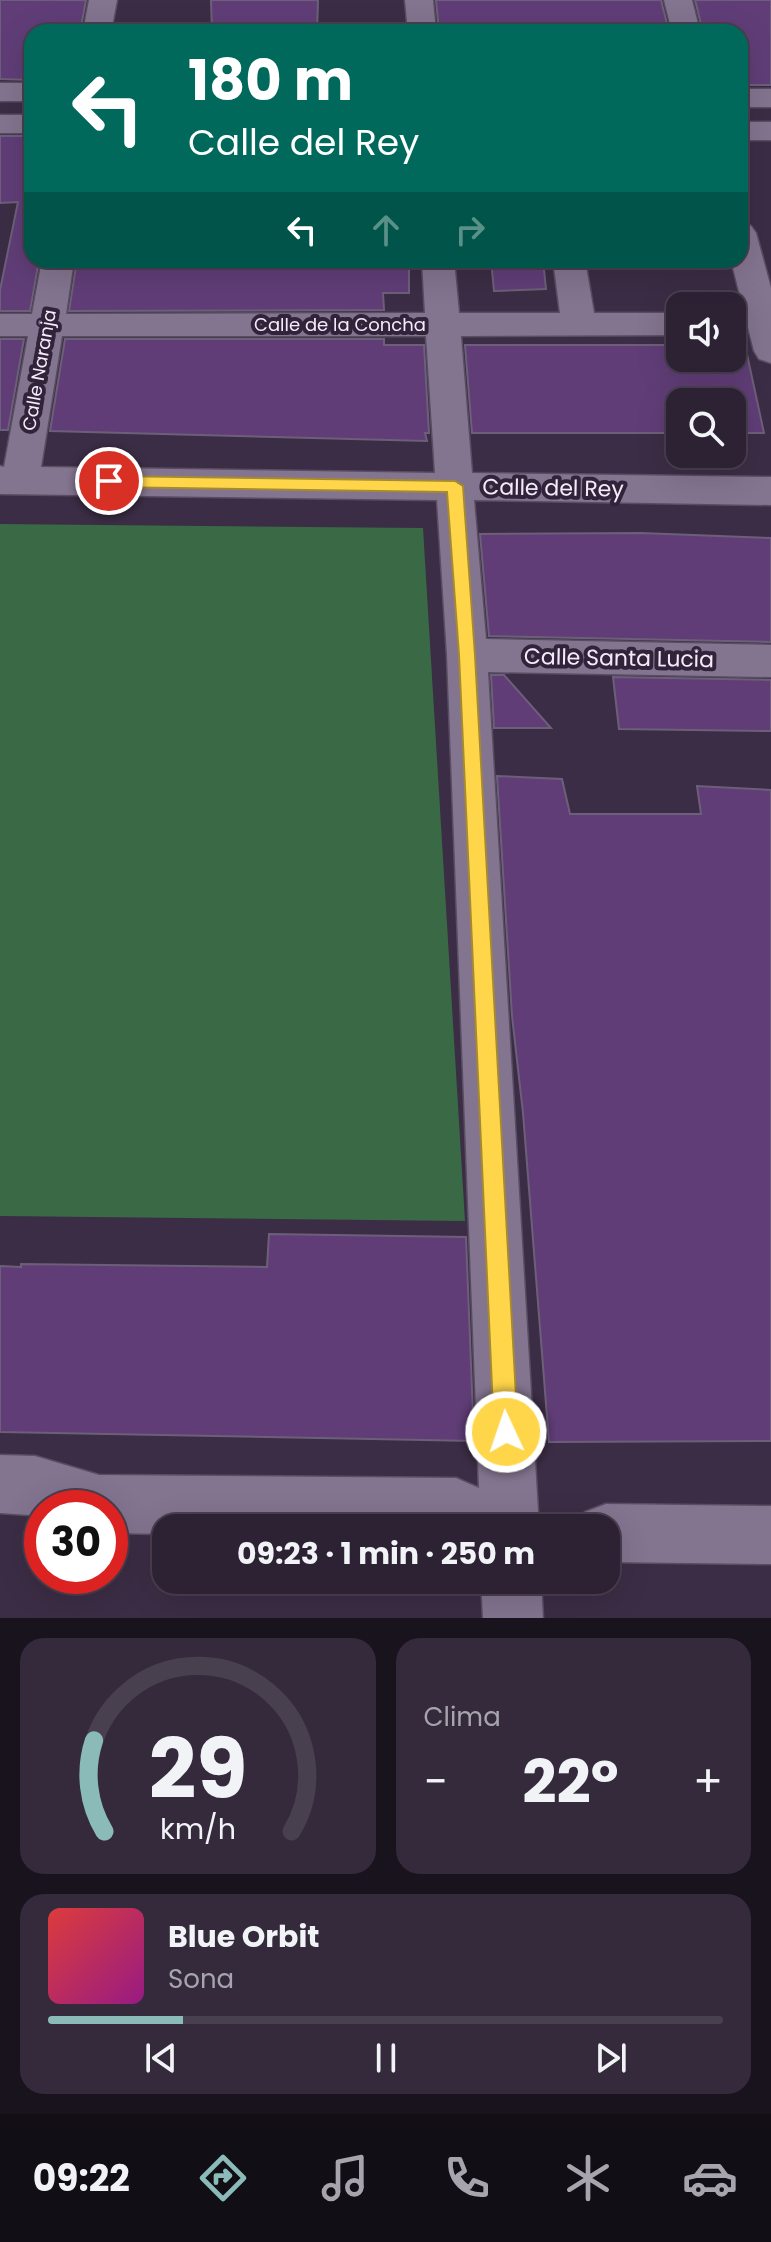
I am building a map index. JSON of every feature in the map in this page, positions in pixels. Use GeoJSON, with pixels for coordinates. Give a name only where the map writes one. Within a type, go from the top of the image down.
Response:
{"type":"FeatureCollection","features":[{"type":"Feature","properties":{"kind":"street"},"geometry":{"type":"LineString","coordinates":[[98,24],[103,0]]}},
{"type":"Feature","properties":{"kind":"street"},"geometry":{"type":"LineString","coordinates":[[419,0],[421,24]]}},
{"type":"Feature","properties":{"kind":"street"},"geometry":{"type":"LineString","coordinates":[[678,0],[684,24]]}},
{"type":"Feature","properties":{"kind":"street"},"geometry":{"type":"LineString","coordinates":[[0,92],[24,92]]}},
{"type":"Feature","properties":{"kind":"street"},"geometry":{"type":"LineString","coordinates":[[748,98],[771,98]]}},
{"type":"Feature","properties":{"kind":"street"},"geometry":{"type":"LineString","coordinates":[[0,124],[24,124]]}},
{"type":"Feature","properties":{"kind":"street"},"geometry":{"type":"LineString","coordinates":[[748,131],[771,131]]}},
{"type":"Feature","properties":{"kind":"street","name":"Calle Naranja"},"geometry":{"type":"LineString","coordinates":[[10,480],[47,325],[57,268]]}},
{"type":"Feature","properties":{"kind":"street"},"geometry":{"type":"LineString","coordinates":[[439,268],[467,655],[509,1514]]}},
{"type":"Feature","properties":{"kind":"street"},"geometry":{"type":"LineString","coordinates":[[570,268],[579,324]]}},
{"type":"Feature","properties":{"kind":"street"},"geometry":{"type":"LineString","coordinates":[[746,268],[756,333]]}},
{"type":"Feature","properties":{"kind":"street","name":"Calle de la Concha"},"geometry":{"type":"LineString","coordinates":[[0,325],[666,324]]}},
{"type":"Feature","properties":{"kind":"street","name":"Calle del Rey"},"geometry":{"type":"LineString","coordinates":[[10,480],[771,491]]}},
{"type":"Feature","properties":{"kind":"street","name":"Calle Santa Lucia"},"geometry":{"type":"LineString","coordinates":[[467,655],[771,661]]}},
{"type":"Feature","properties":{"kind":"street"},"geometry":{"type":"LineString","coordinates":[[0,1484],[35,1485],[99,1504],[456,1507],[471,1514]]}},
{"type":"Feature","properties":{"kind":"street"},"geometry":{"type":"LineString","coordinates":[[620,1533],[771,1535]]}},
{"type":"Feature","properties":{"kind":"green space"},"geometry":{"type":"Polygon","coordinates":[[[0,524],[423,528],[465,1221],[0,1216],[0,524]]]}},
{"type":"Feature","properties":{"kind":"building"},"geometry":{"type":"Polygon","coordinates":[[[0,0],[86,0],[82,24],[24,24],[24,80],[0,79],[0,0]]]}},
{"type":"Feature","properties":{"kind":"building"},"geometry":{"type":"Polygon","coordinates":[[[211,0],[318,0],[317,24],[212,24],[211,0]]]}},
{"type":"Feature","properties":{"kind":"building"},"geometry":{"type":"Polygon","coordinates":[[[436,0],[661,0],[667,24],[438,24],[436,0]]]}},
{"type":"Feature","properties":{"kind":"building"},"geometry":{"type":"Polygon","coordinates":[[[695,0],[771,0],[771,85],[748,85],[748,24],[701,24],[695,0]]]}},
{"type":"Feature","properties":{"kind":"building"},"geometry":{"type":"Polygon","coordinates":[[[0,136],[24,136],[24,268],[38,268],[30,311],[0,311],[0,290],[18,202],[0,203],[0,136]]]}},
{"type":"Feature","properties":{"kind":"building"},"geometry":{"type":"Polygon","coordinates":[[[76,268],[409,268],[409,293],[383,293],[384,310],[69,311],[76,268]]]}},
{"type":"Feature","properties":{"kind":"building"},"geometry":{"type":"Polygon","coordinates":[[[492,268],[544,268],[546,289],[494,291],[492,268]]]}},
{"type":"Feature","properties":{"kind":"building"},"geometry":{"type":"Polygon","coordinates":[[[0,339],[24,339],[8,430],[0,430],[0,339]]]}},
{"type":"Feature","properties":{"kind":"building"},"geometry":{"type":"Polygon","coordinates":[[[65,339],[384,339],[384,345],[424,345],[427,441],[50,431],[65,339]]]}},
{"type":"Feature","properties":{"kind":"building"},"geometry":{"type":"Polygon","coordinates":[[[465,345],[666,345],[666,372],[746,372],[746,350],[764,433],[746,433],[746,388],[666,388],[666,433],[472,433],[465,345]]]}},
{"type":"Feature","properties":{"kind":"building"},"geometry":{"type":"Polygon","coordinates":[[[641,533],[771,538],[771,642],[489,636],[480,534],[641,533]]]}},
{"type":"Feature","properties":{"kind":"building"},"geometry":{"type":"Polygon","coordinates":[[[491,675],[504,675],[551,728],[494,728],[491,675]]]}},
{"type":"Feature","properties":{"kind":"building"},"geometry":{"type":"Polygon","coordinates":[[[613,677],[771,680],[771,731],[619,729],[613,677]]]}},
{"type":"Feature","properties":{"kind":"building"},"geometry":{"type":"Polygon","coordinates":[[[497,776],[562,779],[570,814],[701,814],[697,786],[771,790],[771,1441],[549,1442],[523,1113],[512,1016],[497,776]]]}},
{"type":"Feature","properties":{"kind":"building"},"geometry":{"type":"Polygon","coordinates":[[[269,1234],[466,1237],[474,1441],[0,1432],[0,1266],[267,1267],[269,1234]]]}},
{"type":"Feature","properties":{"kind":"route"},"geometry":{"type":"LineString","coordinates":[[109,481],[455,486],[467,655],[506,1432]]}}]}
